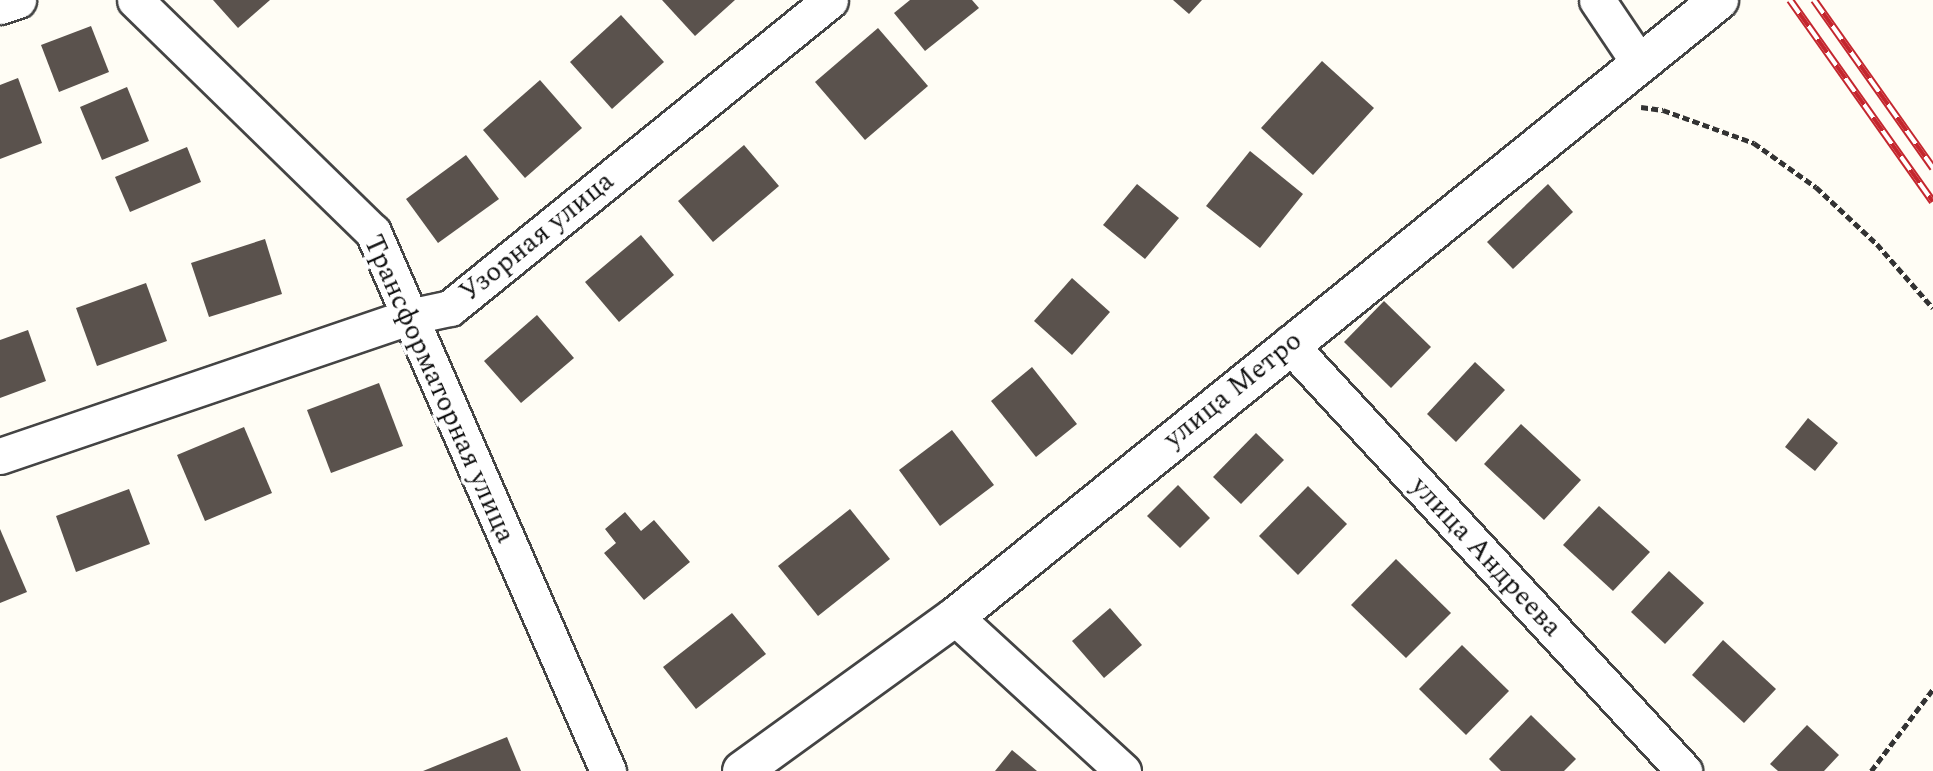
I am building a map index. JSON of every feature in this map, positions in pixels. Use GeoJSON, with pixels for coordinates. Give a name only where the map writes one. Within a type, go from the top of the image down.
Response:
{"type":"FeatureCollection","features":[{"type":"Feature","properties":{"kind":"street"},"geometry":{"type":"LineString","coordinates":[[0,6],[18,0]]}},
{"type":"Feature","properties":{"kind":"street","name":"Трансформаторная улица"},"geometry":{"type":"LineString","coordinates":[[135,0],[373,232],[608,771]]}},
{"type":"Feature","properties":{"kind":"street","name":"Узорная улица"},"geometry":{"type":"LineString","coordinates":[[0,456],[408,317],[450,307],[830,0]]}},
{"type":"Feature","properties":{"kind":"street"},"geometry":{"type":"LineString","coordinates":[[1597,0],[1638,61]]}},
{"type":"Feature","properties":{"kind":"street","name":"улица Метро"},"geometry":{"type":"LineString","coordinates":[[742,771],[955,617],[1584,104],[1719,0]]}},
{"type":"Feature","properties":{"kind":"street","name":"улица Андреева"},"geometry":{"type":"LineString","coordinates":[[1289,344],[1684,771]]}},
{"type":"Feature","properties":{"kind":"street"},"geometry":{"type":"LineString","coordinates":[[955,617],[1123,771]]}},
{"type":"Feature","properties":{"kind":"path"},"geometry":{"type":"LineString","coordinates":[[1584,104],[1662,110],[1754,143],[1816,187],[1877,244],[1933,308]]}},
{"type":"Feature","properties":{"kind":"path"},"geometry":{"type":"LineString","coordinates":[[1871,771],[1933,689]]}},
{"type":"Feature","properties":{"kind":"building"},"geometry":{"type":"Polygon","coordinates":[[[213,0],[270,0],[238,28],[213,0]]]}},
{"type":"Feature","properties":{"kind":"building"},"geometry":{"type":"Polygon","coordinates":[[[662,0],[735,0],[695,36],[662,0]]]}},
{"type":"Feature","properties":{"kind":"building"},"geometry":{"type":"Polygon","coordinates":[[[910,0],[972,0],[979,8],[925,51],[894,13],[910,0]]]}},
{"type":"Feature","properties":{"kind":"building"},"geometry":{"type":"Polygon","coordinates":[[[1173,0],[1202,0],[1189,14],[1173,0]]]}},
{"type":"Feature","properties":{"kind":"building"},"geometry":{"type":"Polygon","coordinates":[[[621,15],[664,62],[612,109],[570,62],[621,15]]]}},
{"type":"Feature","properties":{"kind":"building"},"geometry":{"type":"Polygon","coordinates":[[[91,26],[109,72],[59,92],[41,45],[91,26]]]}},
{"type":"Feature","properties":{"kind":"building"},"geometry":{"type":"Polygon","coordinates":[[[878,28],[928,86],[865,140],[815,82],[878,28]]]}},
{"type":"Feature","properties":{"kind":"building"},"geometry":{"type":"Polygon","coordinates":[[[1322,61],[1374,108],[1313,175],[1261,128],[1322,61]]]}},
{"type":"Feature","properties":{"kind":"building"},"geometry":{"type":"Polygon","coordinates":[[[18,78],[42,143],[0,159],[0,85],[18,78]]]}},
{"type":"Feature","properties":{"kind":"building"},"geometry":{"type":"Polygon","coordinates":[[[540,80],[582,128],[525,178],[483,130],[540,80]]]}},
{"type":"Feature","properties":{"kind":"building"},"geometry":{"type":"Polygon","coordinates":[[[127,87],[149,141],[102,160],[80,107],[127,87]]]}},
{"type":"Feature","properties":{"kind":"building"},"geometry":{"type":"Polygon","coordinates":[[[744,145],[779,186],[713,242],[678,201],[744,145]]]}},
{"type":"Feature","properties":{"kind":"building"},"geometry":{"type":"Polygon","coordinates":[[[187,147],[201,182],[130,212],[115,177],[187,147]]]}},
{"type":"Feature","properties":{"kind":"building"},"geometry":{"type":"Polygon","coordinates":[[[1250,151],[1303,194],[1260,248],[1206,206],[1250,151]]]}},
{"type":"Feature","properties":{"kind":"building"},"geometry":{"type":"Polygon","coordinates":[[[466,155],[499,199],[438,243],[406,199],[466,155]]]}},
{"type":"Feature","properties":{"kind":"building"},"geometry":{"type":"Polygon","coordinates":[[[1137,184],[1179,218],[1145,259],[1103,225],[1137,184]]]}},
{"type":"Feature","properties":{"kind":"building"},"geometry":{"type":"Polygon","coordinates":[[[1548,184],[1573,212],[1513,269],[1487,242],[1548,184]]]}},
{"type":"Feature","properties":{"kind":"building"},"geometry":{"type":"Polygon","coordinates":[[[641,235],[674,275],[619,322],[585,282],[641,235]]]}},
{"type":"Feature","properties":{"kind":"building"},"geometry":{"type":"Polygon","coordinates":[[[265,239],[282,294],[209,317],[191,263],[265,239]]]}},
{"type":"Feature","properties":{"kind":"building"},"geometry":{"type":"Polygon","coordinates":[[[1072,278],[1110,312],[1072,355],[1034,321],[1072,278]]]}},
{"type":"Feature","properties":{"kind":"building"},"geometry":{"type":"Polygon","coordinates":[[[146,283],[167,341],[97,366],[76,308],[146,283]]]}},
{"type":"Feature","properties":{"kind":"building"},"geometry":{"type":"Polygon","coordinates":[[[1384,301],[1431,347],[1391,388],[1344,342],[1384,301]]]}},
{"type":"Feature","properties":{"kind":"building"},"geometry":{"type":"Polygon","coordinates":[[[537,315],[574,358],[521,403],[484,361],[537,315]]]}},
{"type":"Feature","properties":{"kind":"building"},"geometry":{"type":"Polygon","coordinates":[[[28,330],[46,381],[0,398],[0,340],[28,330]]]}},
{"type":"Feature","properties":{"kind":"building"},"geometry":{"type":"Polygon","coordinates":[[[1475,362],[1505,390],[1456,442],[1427,414],[1475,362]]]}},
{"type":"Feature","properties":{"kind":"building"},"geometry":{"type":"Polygon","coordinates":[[[1032,367],[1077,424],[1036,457],[991,401],[1032,367]]]}},
{"type":"Feature","properties":{"kind":"building"},"geometry":{"type":"Polygon","coordinates":[[[379,383],[403,446],[331,473],[307,410],[379,383]]]}},
{"type":"Feature","properties":{"kind":"building"},"geometry":{"type":"Polygon","coordinates":[[[1808,418],[1838,443],[1815,471],[1785,447],[1808,418]]]}},
{"type":"Feature","properties":{"kind":"building"},"geometry":{"type":"Polygon","coordinates":[[[1521,424],[1581,480],[1544,520],[1484,464],[1521,424]]]}},
{"type":"Feature","properties":{"kind":"building"},"geometry":{"type":"Polygon","coordinates":[[[244,427],[272,493],[205,521],[177,455],[244,427]]]}},
{"type":"Feature","properties":{"kind":"building"},"geometry":{"type":"Polygon","coordinates":[[[952,430],[994,485],[940,526],[899,470],[952,430]]]}},
{"type":"Feature","properties":{"kind":"building"},"geometry":{"type":"Polygon","coordinates":[[[1256,433],[1284,460],[1241,504],[1213,477],[1256,433]]]}},
{"type":"Feature","properties":{"kind":"building"},"geometry":{"type":"Polygon","coordinates":[[[1178,485],[1210,518],[1180,548],[1147,516],[1178,485]]]}},
{"type":"Feature","properties":{"kind":"building"},"geometry":{"type":"Polygon","coordinates":[[[1308,486],[1347,524],[1298,575],[1259,536],[1308,486]]]}},
{"type":"Feature","properties":{"kind":"building"},"geometry":{"type":"Polygon","coordinates":[[[129,489],[150,544],[76,572],[56,516],[129,489]]]}},
{"type":"Feature","properties":{"kind":"building"},"geometry":{"type":"Polygon","coordinates":[[[1599,506],[1650,552],[1613,591],[1563,545],[1599,506]]]}},
{"type":"Feature","properties":{"kind":"building"},"geometry":{"type":"Polygon","coordinates":[[[850,509],[890,559],[818,616],[778,566],[850,509]]]}},
{"type":"Feature","properties":{"kind":"building"},"geometry":{"type":"Polygon","coordinates":[[[625,512],[641,531],[654,520],[690,562],[644,600],[604,553],[616,543],[605,529],[625,512]]]}},
{"type":"Feature","properties":{"kind":"building"},"geometry":{"type":"Polygon","coordinates":[[[0,529],[27,592],[0,603],[0,529]]]}},
{"type":"Feature","properties":{"kind":"building"},"geometry":{"type":"Polygon","coordinates":[[[1396,559],[1451,613],[1406,658],[1351,605],[1396,559]]]}},
{"type":"Feature","properties":{"kind":"building"},"geometry":{"type":"Polygon","coordinates":[[[1669,571],[1704,603],[1665,644],[1631,612],[1669,571]]]}},
{"type":"Feature","properties":{"kind":"building"},"geometry":{"type":"Polygon","coordinates":[[[1110,608],[1142,645],[1104,678],[1072,641],[1110,608]]]}},
{"type":"Feature","properties":{"kind":"building"},"geometry":{"type":"Polygon","coordinates":[[[732,613],[766,654],[696,709],[663,667],[732,613]]]}},
{"type":"Feature","properties":{"kind":"building"},"geometry":{"type":"Polygon","coordinates":[[[1723,640],[1776,689],[1744,723],[1692,675],[1723,640]]]}},
{"type":"Feature","properties":{"kind":"building"},"geometry":{"type":"Polygon","coordinates":[[[1462,645],[1509,691],[1466,735],[1419,689],[1462,645]]]}},
{"type":"Feature","properties":{"kind":"building"},"geometry":{"type":"Polygon","coordinates":[[[1531,715],[1576,759],[1564,771],[1501,771],[1489,759],[1531,715]]]}},
{"type":"Feature","properties":{"kind":"building"},"geometry":{"type":"Polygon","coordinates":[[[1807,725],[1839,755],[1824,771],[1778,771],[1770,764],[1807,725]]]}},
{"type":"Feature","properties":{"kind":"building"},"geometry":{"type":"Polygon","coordinates":[[[507,737],[521,771],[423,771],[507,737]]]}},
{"type":"Feature","properties":{"kind":"building"},"geometry":{"type":"Polygon","coordinates":[[[1012,750],[1037,771],[995,771],[1012,750]]]}},
{"type":"Feature","properties":{"kind":"railway"},"geometry":{"type":"LineString","coordinates":[[1790,0],[1933,202]]}},
{"type":"Feature","properties":{"kind":"railway"},"geometry":{"type":"LineString","coordinates":[[1814,0],[1933,168]]}}]}
